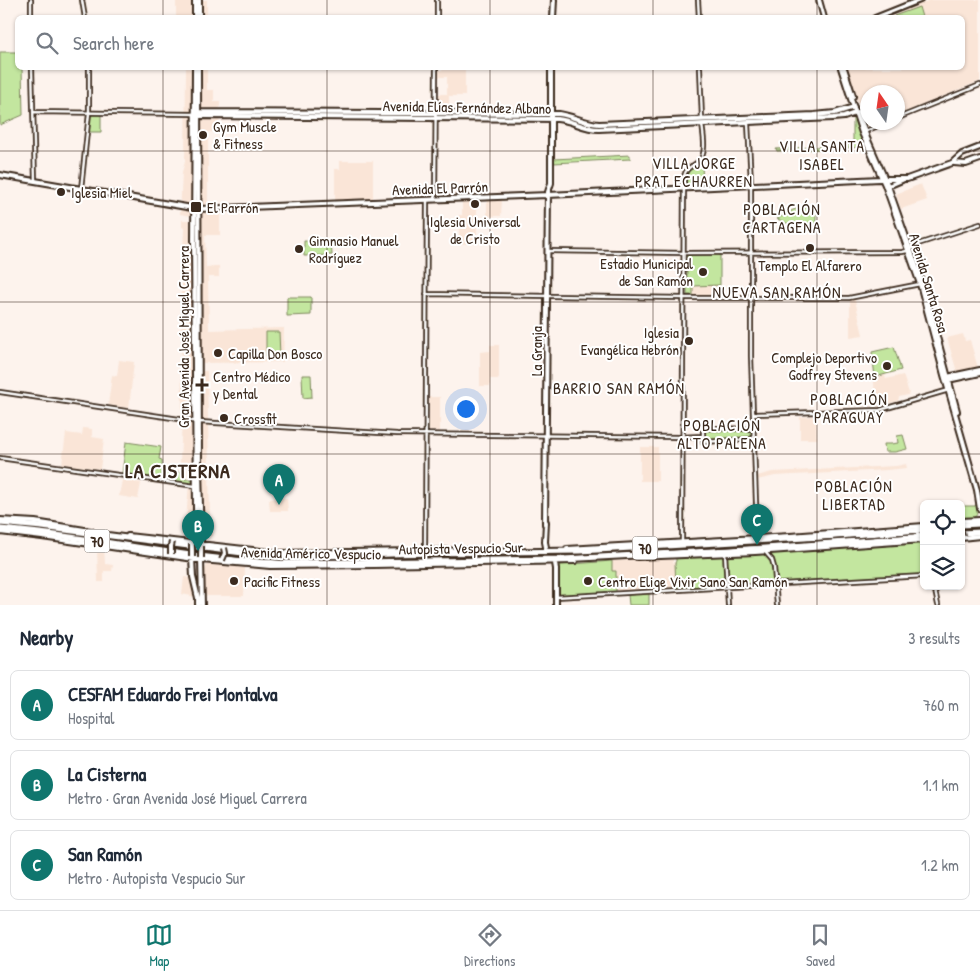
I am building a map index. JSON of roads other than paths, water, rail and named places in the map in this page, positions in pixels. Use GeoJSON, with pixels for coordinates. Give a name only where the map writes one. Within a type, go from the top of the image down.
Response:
{"type":"FeatureCollection","features":[{"type":"Feature","properties":{"kind":"highway","name":"Autopista Vespucio Sur"},"geometry":{"type":"LineString","coordinates":[[0,522],[157,543],[265,555],[306,557],[426,553],[572,552],[823,537],[920,528]]}},
{"type":"Feature","properties":{"kind":"highway"},"geometry":{"type":"LineString","coordinates":[[965,523],[979,522]]}},
{"type":"Feature","properties":{"kind":"highway"},"geometry":{"type":"LineString","coordinates":[[42,527],[90,531]]}},
{"type":"Feature","properties":{"kind":"highway","name":"Autopista Vespucio Sur"},"geometry":{"type":"LineString","coordinates":[[0,531],[40,533],[181,554],[244,561],[288,563],[563,559],[920,538]]}},
{"type":"Feature","properties":{"kind":"highway"},"geometry":{"type":"LineString","coordinates":[[823,537],[857,531]]}},
{"type":"Feature","properties":{"kind":"highway"},"geometry":{"type":"LineString","coordinates":[[965,534],[980,532]]}},
{"type":"Feature","properties":{"kind":"highway"},"geometry":{"type":"LineString","coordinates":[[40,533],[87,543]]}},
{"type":"Feature","properties":{"kind":"highway"},"geometry":{"type":"LineString","coordinates":[[834,542],[893,542]]}},
{"type":"Feature","properties":{"kind":"highway"},"geometry":{"type":"LineString","coordinates":[[681,552],[707,554]]}},
{"type":"Feature","properties":{"kind":"highway"},"geometry":{"type":"LineString","coordinates":[[320,553],[370,555]]}},
{"type":"Feature","properties":{"kind":"highway"},"geometry":{"type":"LineString","coordinates":[[371,565],[389,561]]}},
{"type":"Feature","properties":{"kind":"main road"},"geometry":{"type":"LineString","coordinates":[[197,0],[197,15]]}},
{"type":"Feature","properties":{"kind":"main road"},"geometry":{"type":"LineString","coordinates":[[553,15],[554,0]]}},
{"type":"Feature","properties":{"kind":"main road"},"geometry":{"type":"LineString","coordinates":[[820,0],[825,15]]}},
{"type":"Feature","properties":{"kind":"main road"},"geometry":{"type":"LineString","coordinates":[[884,15],[920,0]]}},
{"type":"Feature","properties":{"kind":"main road","name":"Gran Avenida José Miguel Carrera"},"geometry":{"type":"LineString","coordinates":[[196,70],[197,422],[202,605]]}},
{"type":"Feature","properties":{"kind":"main road","name":"La Granja"},"geometry":{"type":"LineString","coordinates":[[546,547],[548,190],[551,183],[551,70]]}},
{"type":"Feature","properties":{"kind":"main road","name":"Avenida Santa Rosa"},"geometry":{"type":"LineString","coordinates":[[843,70],[864,132],[909,247]]}},
{"type":"Feature","properties":{"kind":"main road"},"geometry":{"type":"LineString","coordinates":[[846,110],[847,116]]}},
{"type":"Feature","properties":{"kind":"main road","name":"Avenida Elías Fernández Albano"},"geometry":{"type":"LineString","coordinates":[[197,114],[551,117],[564,114],[596,124],[814,115],[856,110]]}},
{"type":"Feature","properties":{"kind":"main road","name":"Avenida Elías Fernández Albano"},"geometry":{"type":"LineString","coordinates":[[551,117],[595,129],[833,118],[847,116],[856,110]]}},
{"type":"Feature","properties":{"kind":"main road"},"geometry":{"type":"LineString","coordinates":[[952,163],[962,154],[980,147]]}},
{"type":"Feature","properties":{"kind":"main road"},"geometry":{"type":"LineString","coordinates":[[958,158],[960,164]]}},
{"type":"Feature","properties":{"kind":"main road"},"geometry":{"type":"LineString","coordinates":[[952,163],[967,164],[980,159]]}},
{"type":"Feature","properties":{"kind":"main road","name":"Avenida El Parrón"},"geometry":{"type":"LineString","coordinates":[[0,175],[196,209],[884,179],[891,183],[952,163]]}},
{"type":"Feature","properties":{"kind":"main road","name":"Avenida Santa Rosa"},"geometry":{"type":"LineString","coordinates":[[891,183],[980,490]]}},
{"type":"Feature","properties":{"kind":"main road"},"geometry":{"type":"LineString","coordinates":[[946,378],[980,372]]}},
{"type":"Feature","properties":{"kind":"main road","name":"Avenida Santa Rosa"},"geometry":{"type":"LineString","coordinates":[[950,390],[977,488],[980,509]]}},
{"type":"Feature","properties":{"kind":"main road","name":"Gran Avenida José Miguel Carrera"},"geometry":{"type":"LineString","coordinates":[[197,422],[196,513],[192,532],[192,566],[198,605]]}},
{"type":"Feature","properties":{"kind":"main road"},"geometry":{"type":"LineString","coordinates":[[195,486],[199,490]]}},
{"type":"Feature","properties":{"kind":"main road"},"geometry":{"type":"LineString","coordinates":[[979,522],[980,515]]}},
{"type":"Feature","properties":{"kind":"main road","name":"Avenida Américo Vespucio"},"geometry":{"type":"LineString","coordinates":[[0,522],[37,523],[272,553],[572,549],[920,528]]}},
{"type":"Feature","properties":{"kind":"main road","name":"Avenida Américo Vespucio"},"geometry":{"type":"LineString","coordinates":[[0,531],[209,561],[282,566],[554,563],[893,542],[920,539]]}},
{"type":"Feature","properties":{"kind":"main road"},"geometry":{"type":"LineString","coordinates":[[184,542],[190,538],[192,532]]}},
{"type":"Feature","properties":{"kind":"main road"},"geometry":{"type":"LineString","coordinates":[[965,535],[980,536]]}},
{"type":"Feature","properties":{"kind":"main road"},"geometry":{"type":"LineString","coordinates":[[201,536],[209,545]]}},
{"type":"Feature","properties":{"kind":"main road"},"geometry":{"type":"LineString","coordinates":[[172,555],[171,546],[173,541]]}},
{"type":"Feature","properties":{"kind":"main road"},"geometry":{"type":"LineString","coordinates":[[221,561],[224,555],[223,547]]}},
{"type":"Feature","properties":{"kind":"main road"},"geometry":{"type":"LineString","coordinates":[[185,558],[189,560],[192,566]]}},
{"type":"Feature","properties":{"kind":"main road"},"geometry":{"type":"LineString","coordinates":[[202,569],[204,564],[209,561]]}},
{"type":"Feature","properties":{"kind":"main road"},"geometry":{"type":"LineString","coordinates":[[554,563],[556,605]]}},
{"type":"Feature","properties":{"kind":"street"},"geometry":{"type":"LineString","coordinates":[[30,0],[31,15]]}},
{"type":"Feature","properties":{"kind":"street"},"geometry":{"type":"LineString","coordinates":[[82,0],[84,15]]}},
{"type":"Feature","properties":{"kind":"street"},"geometry":{"type":"LineString","coordinates":[[437,0],[437,15]]}},
{"type":"Feature","properties":{"kind":"street"},"geometry":{"type":"LineString","coordinates":[[698,0],[699,15]]}},
{"type":"Feature","properties":{"kind":"street"},"geometry":{"type":"LineString","coordinates":[[32,70],[35,181]]}},
{"type":"Feature","properties":{"kind":"street"},"geometry":{"type":"LineString","coordinates":[[81,189],[89,113],[89,70]]}},
{"type":"Feature","properties":{"kind":"street"},"geometry":{"type":"LineString","coordinates":[[435,200],[436,70]]}},
{"type":"Feature","properties":{"kind":"street"},"geometry":{"type":"LineString","coordinates":[[682,542],[684,176],[686,171],[699,161],[703,154],[700,70]]}},
{"type":"Feature","properties":{"kind":"street"},"geometry":{"type":"LineString","coordinates":[[905,115],[980,85]]}},
{"type":"Feature","properties":{"kind":"street","name":"Avenida Elías Fernández Albano"},"geometry":{"type":"LineString","coordinates":[[33,112],[197,114]]}},
{"type":"Feature","properties":{"kind":"street"},"geometry":{"type":"LineString","coordinates":[[748,122],[751,186],[754,440],[759,532]]}},
{"type":"Feature","properties":{"kind":"street"},"geometry":{"type":"LineString","coordinates":[[864,132],[869,130]]}},
{"type":"Feature","properties":{"kind":"street"},"geometry":{"type":"LineString","coordinates":[[425,550],[427,200]]}},
{"type":"Feature","properties":{"kind":"street"},"geometry":{"type":"LineString","coordinates":[[548,251],[684,253],[902,252],[909,247],[980,224]]}},
{"type":"Feature","properties":{"kind":"street"},"geometry":{"type":"LineString","coordinates":[[426,294],[684,298],[851,298],[921,285]]}},
{"type":"Feature","properties":{"kind":"street"},"geometry":{"type":"LineString","coordinates":[[754,414],[880,410],[950,390]]}},
{"type":"Feature","properties":{"kind":"street"},"geometry":{"type":"LineString","coordinates":[[0,392],[197,422],[397,434],[703,436]]}},
{"type":"Feature","properties":{"kind":"street"},"geometry":{"type":"LineString","coordinates":[[754,429],[702,428],[703,442],[754,440]]}},
{"type":"Feature","properties":{"kind":"street"},"geometry":{"type":"LineString","coordinates":[[0,458],[195,486]]}},
{"type":"Feature","properties":{"kind":"street"},"geometry":{"type":"LineString","coordinates":[[725,553],[728,605]]}},
{"type":"Feature","properties":{"kind":"street"},"geometry":{"type":"LineString","coordinates":[[766,553],[773,564],[777,605]]}},
{"type":"Feature","properties":{"kind":"street"},"geometry":{"type":"LineString","coordinates":[[556,597],[920,576]]}},
{"type":"Feature","properties":{"kind":"street"},"geometry":{"type":"LineString","coordinates":[[935,590],[938,605]]}},
{"type":"Feature","properties":{"kind":"railway"},"geometry":{"type":"LineString","coordinates":[[965,529],[980,528]]}},
{"type":"Feature","properties":{"kind":"railway"},"geometry":{"type":"LineString","coordinates":[[168,548],[244,558],[283,560],[573,555],[728,547],[920,533]]}},
{"type":"Feature","properties":{"kind":"place","name":"Gym Muscle & Fitness"},"geometry":{"type":"Point","coordinates":[203,135]}},
{"type":"Feature","properties":{"kind":"place","name":"Iglesia Miel"},"geometry":{"type":"Point","coordinates":[61,192]}},
{"type":"Feature","properties":{"kind":"place","name":"Iglesia Universal de Cristo"},"geometry":{"type":"Point","coordinates":[475,204]}},
{"type":"Feature","properties":{"kind":"place","name":"El Parrón"},"geometry":{"type":"Point","coordinates":[196,207]}},
{"type":"Feature","properties":{"kind":"place","name":"Templo El Alfarero"},"geometry":{"type":"Point","coordinates":[810,248]}},
{"type":"Feature","properties":{"kind":"place","name":"Gimnasio Manuel Rodríguez"},"geometry":{"type":"Point","coordinates":[299,249]}},
{"type":"Feature","properties":{"kind":"place","name":"Estadio Municipal de San Ramón"},"geometry":{"type":"Point","coordinates":[703,272]}},
{"type":"Feature","properties":{"kind":"place","name":"Iglesia Evangélica Hebrón"},"geometry":{"type":"Point","coordinates":[689,341]}},
{"type":"Feature","properties":{"kind":"place","name":"Capilla Don Bosco"},"geometry":{"type":"Point","coordinates":[218,353]}},
{"type":"Feature","properties":{"kind":"place","name":"Complejo Deportivo Godfrey Stevens"},"geometry":{"type":"Point","coordinates":[887,366]}},
{"type":"Feature","properties":{"kind":"place","name":"Centro Médico y Dental"},"geometry":{"type":"Point","coordinates":[202,385]}},
{"type":"Feature","properties":{"kind":"place","name":"Crossfit"},"geometry":{"type":"Point","coordinates":[224,418]}},
{"type":"Feature","properties":{"kind":"place","name":"CESFAM Eduardo Frei Montalva"},"geometry":{"type":"Point","coordinates":[279,505]}},
{"type":"Feature","properties":{"kind":"place","name":"San Ramón"},"geometry":{"type":"Point","coordinates":[757,545]}},
{"type":"Feature","properties":{"kind":"place","name":"La Cisterna"},"geometry":{"type":"Point","coordinates":[198,551]}},
{"type":"Feature","properties":{"kind":"place","name":"Pacific Fitness"},"geometry":{"type":"Point","coordinates":[234,581]}},
{"type":"Feature","properties":{"kind":"place","name":"Centro Elige Vivir Sano San Ramón"},"geometry":{"type":"Point","coordinates":[588,581]}},
{"type":"Feature","properties":{"kind":"district","name":"VILLA SANTA ISABEL"},"geometry":{"type":"Point","coordinates":[822,155]}},
{"type":"Feature","properties":{"kind":"district","name":"VILLA JORGE PRAT ECHAURREN"},"geometry":{"type":"Point","coordinates":[694,172]}},
{"type":"Feature","properties":{"kind":"district","name":"POBLACIÓN CARTAGENA"},"geometry":{"type":"Point","coordinates":[782,218]}},
{"type":"Feature","properties":{"kind":"district","name":"NUEVA SAN RAMÓN"},"geometry":{"type":"Point","coordinates":[777,292]}},
{"type":"Feature","properties":{"kind":"district","name":"BARRIO SAN RAMÓN"},"geometry":{"type":"Point","coordinates":[619,388]}},
{"type":"Feature","properties":{"kind":"district","name":"POBLACIÓN PARAGUAY"},"geometry":{"type":"Point","coordinates":[849,408]}},
{"type":"Feature","properties":{"kind":"district","name":"POBLACIÓN ALTO PALENA"},"geometry":{"type":"Point","coordinates":[722,434]}},
{"type":"Feature","properties":{"kind":"district","name":"LA CISTERNA"},"geometry":{"type":"Point","coordinates":[178,470]}},
{"type":"Feature","properties":{"kind":"district","name":"POBLACIÓN LIBERTAD"},"geometry":{"type":"Point","coordinates":[854,495]}}]}
